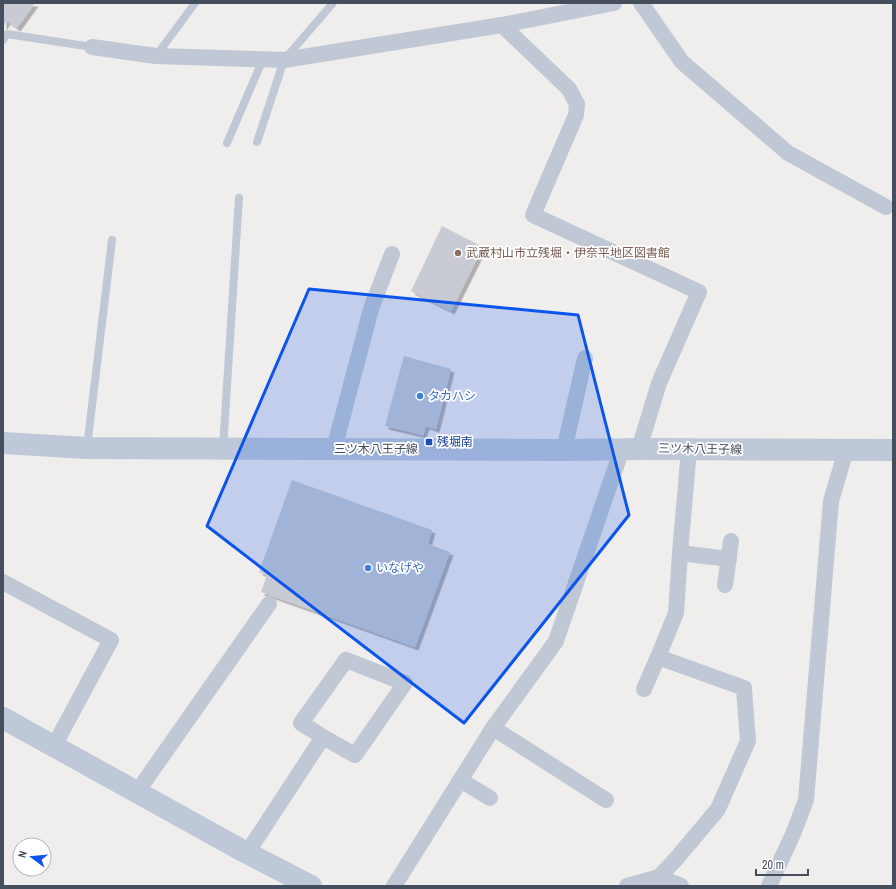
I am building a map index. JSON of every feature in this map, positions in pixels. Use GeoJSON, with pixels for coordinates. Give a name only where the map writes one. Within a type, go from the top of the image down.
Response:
{"type":"FeatureCollection","features":[{"type":"Feature","properties":{"kind":"main road","name":"三ツ木八王子線"},"geometry":{"type":"LineString","coordinates":[[3,443],[87,448],[893,450]]}},
{"type":"Feature","properties":{"kind":"main road"},"geometry":{"type":"LineString","coordinates":[[3,718],[247,854],[311,886]]}},
{"type":"Feature","properties":{"kind":"street"},"geometry":{"type":"LineString","coordinates":[[92,48],[156,56],[284,60],[502,25],[614,3]]}},
{"type":"Feature","properties":{"kind":"street"},"geometry":{"type":"LineString","coordinates":[[641,3],[682,62],[788,153],[886,208]]}},
{"type":"Feature","properties":{"kind":"street"},"geometry":{"type":"LineString","coordinates":[[394,886],[493,728],[556,641],[630,449],[699,292],[533,215],[576,115],[577,104],[569,89],[502,25]]}},
{"type":"Feature","properties":{"kind":"street"},"geometry":{"type":"LineString","coordinates":[[334,449],[371,309],[392,254]]}},
{"type":"Feature","properties":{"kind":"street"},"geometry":{"type":"LineString","coordinates":[[564,450],[585,358]]}},
{"type":"Feature","properties":{"kind":"street"},"geometry":{"type":"LineString","coordinates":[[644,689],[676,613],[689,449]]}},
{"type":"Feature","properties":{"kind":"street"},"geometry":{"type":"LineString","coordinates":[[769,886],[793,834],[806,800],[831,501],[846,450]]}},
{"type":"Feature","properties":{"kind":"street"},"geometry":{"type":"LineString","coordinates":[[725,585],[731,541]]}},
{"type":"Feature","properties":{"kind":"street"},"geometry":{"type":"LineString","coordinates":[[680,553],[728,559]]}},
{"type":"Feature","properties":{"kind":"street"},"geometry":{"type":"LineString","coordinates":[[3,582],[111,640],[54,746]]}},
{"type":"Feature","properties":{"kind":"street"},"geometry":{"type":"LineString","coordinates":[[137,792],[269,604]]}},
{"type":"Feature","properties":{"kind":"street"},"geometry":{"type":"LineString","coordinates":[[627,886],[659,877],[676,860],[718,809],[748,742],[744,688],[658,657]]}},
{"type":"Feature","properties":{"kind":"street"},"geometry":{"type":"LineString","coordinates":[[346,660],[404,683],[355,755],[323,737],[302,723],[346,660]]}},
{"type":"Feature","properties":{"kind":"street"},"geometry":{"type":"LineString","coordinates":[[493,728],[606,800]]}},
{"type":"Feature","properties":{"kind":"street"},"geometry":{"type":"LineString","coordinates":[[247,854],[323,737]]}},
{"type":"Feature","properties":{"kind":"street"},"geometry":{"type":"LineString","coordinates":[[460,780],[490,798]]}},
{"type":"Feature","properties":{"kind":"street"},"geometry":{"type":"LineString","coordinates":[[659,877],[681,886]]}},
{"type":"Feature","properties":{"kind":"lane"},"geometry":{"type":"LineString","coordinates":[[156,56],[195,3]]}},
{"type":"Feature","properties":{"kind":"lane"},"geometry":{"type":"LineString","coordinates":[[257,142],[284,60],[333,3]]}},
{"type":"Feature","properties":{"kind":"lane"},"geometry":{"type":"LineString","coordinates":[[3,40],[7,34],[92,48]]}},
{"type":"Feature","properties":{"kind":"lane"},"geometry":{"type":"LineString","coordinates":[[227,143],[263,59]]}},
{"type":"Feature","properties":{"kind":"lane"},"geometry":{"type":"LineString","coordinates":[[223,449],[239,198]]}},
{"type":"Feature","properties":{"kind":"lane"},"geometry":{"type":"LineString","coordinates":[[87,448],[112,240]]}},
{"type":"Feature","properties":{"kind":"highlighted area"},"geometry":{"type":"Polygon","coordinates":[[[309,289],[578,315],[629,515],[464,723],[207,526],[309,289]]]}},
{"type":"Feature","properties":{"kind":"building"},"geometry":{"type":"Polygon","coordinates":[[[3,3],[35,3],[17,28],[7,21],[3,27],[3,3]]]}},
{"type":"Feature","properties":{"kind":"building"},"geometry":{"type":"Polygon","coordinates":[[[442,226],[483,247],[451,311],[411,291],[442,226]]]}},
{"type":"Feature","properties":{"kind":"building"},"geometry":{"type":"Polygon","coordinates":[[[404,356],[451,369],[436,429],[426,426],[423,435],[385,426],[404,356]]]}},
{"type":"Feature","properties":{"kind":"building"},"geometry":{"type":"Polygon","coordinates":[[[292,480],[432,530],[428,544],[450,552],[415,647],[261,592],[267,575],[259,572],[292,480]]]}},
{"type":"Feature","properties":{"kind":"place","name":"武蔵村山市立残堀・伊奈平地区図書館"},"geometry":{"type":"Point","coordinates":[458,253]}},
{"type":"Feature","properties":{"kind":"place","name":"タカハシ"},"geometry":{"type":"Point","coordinates":[420,396]}},
{"type":"Feature","properties":{"kind":"place","name":"残堀南"},"geometry":{"type":"Point","coordinates":[429,442]}},
{"type":"Feature","properties":{"kind":"place","name":"いなげや"},"geometry":{"type":"Point","coordinates":[368,568]}}]}
